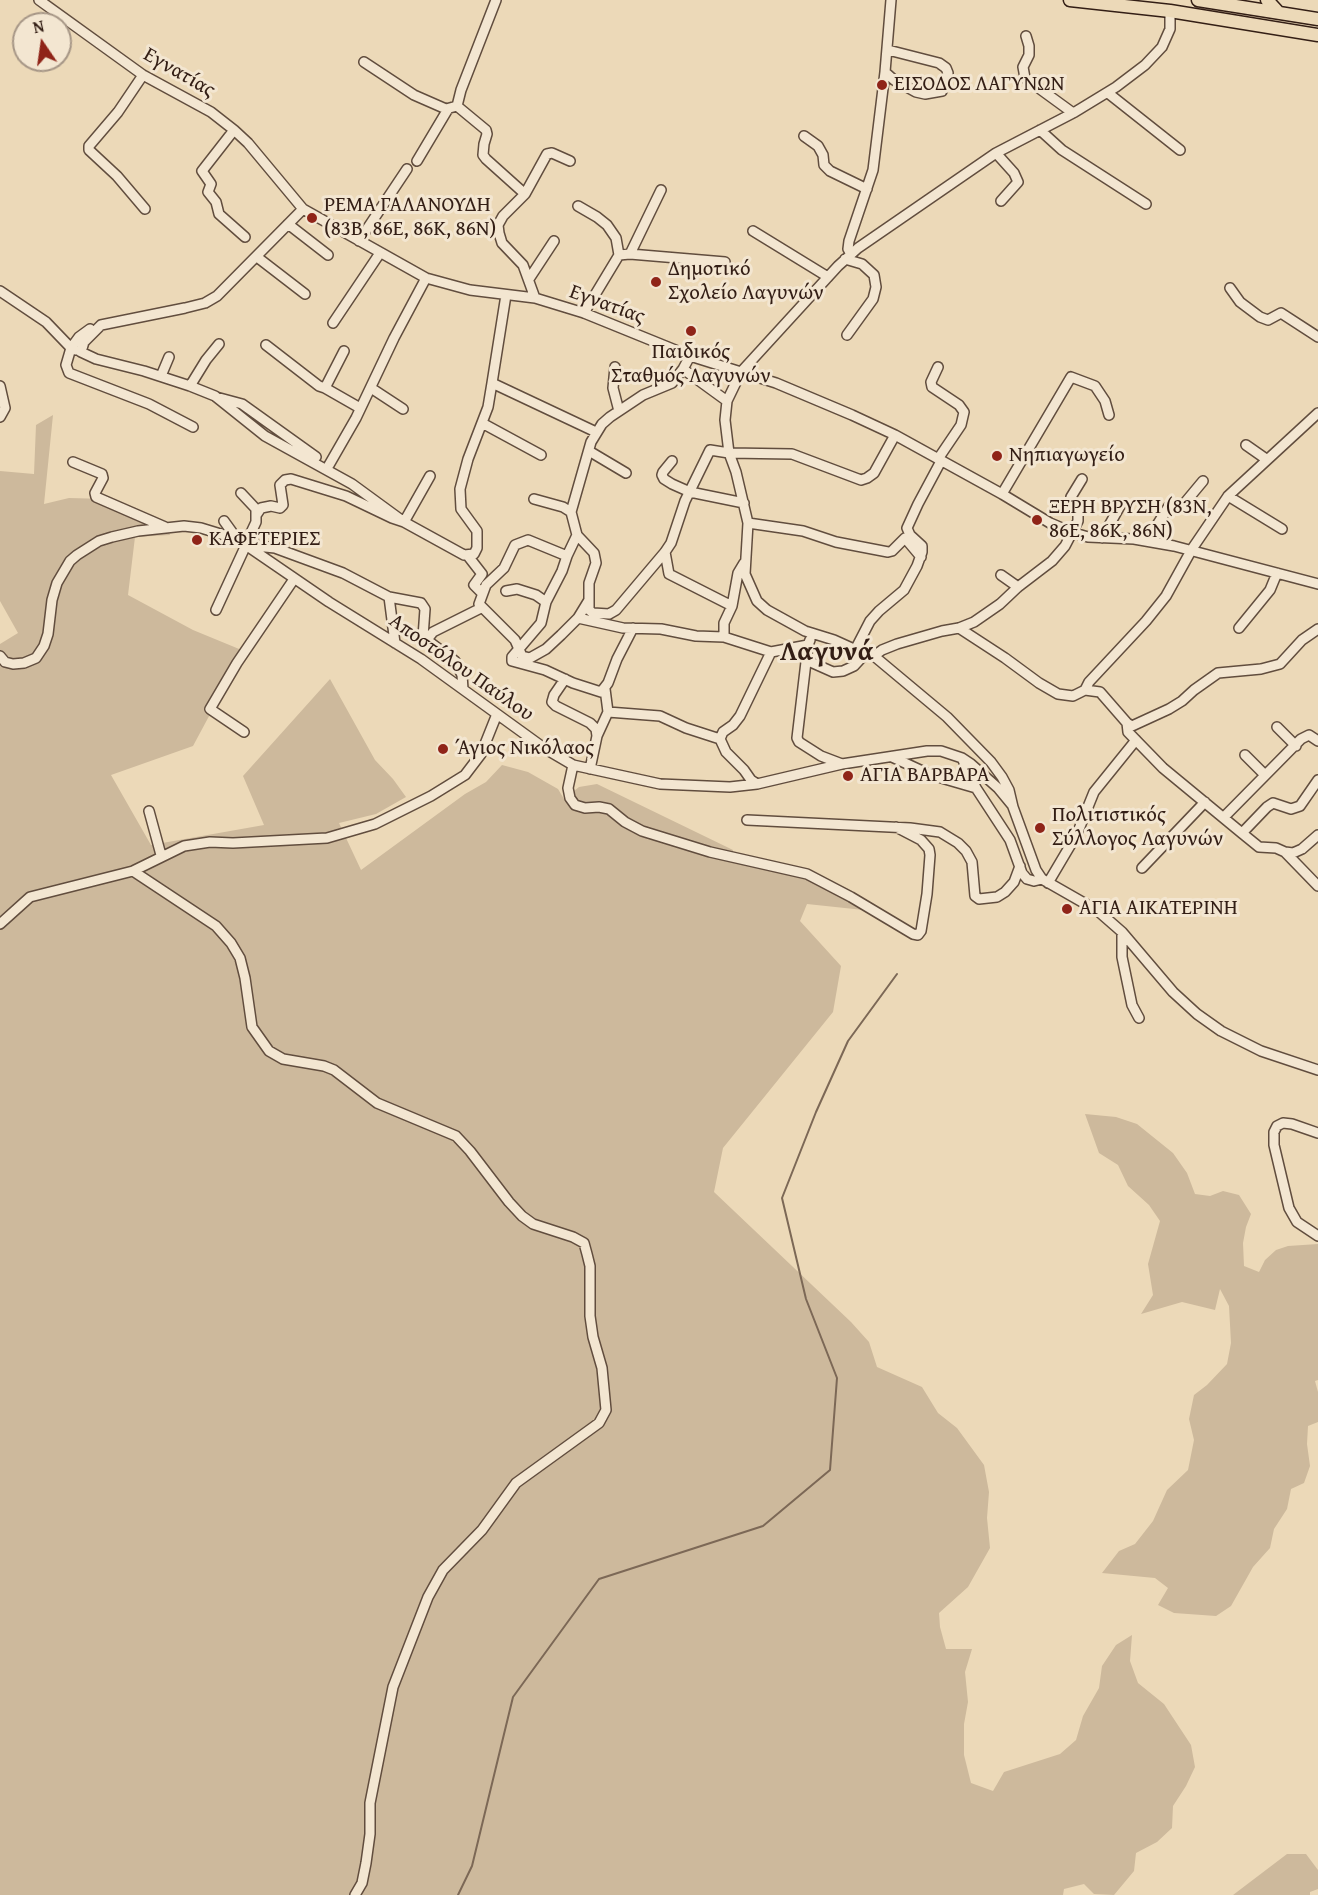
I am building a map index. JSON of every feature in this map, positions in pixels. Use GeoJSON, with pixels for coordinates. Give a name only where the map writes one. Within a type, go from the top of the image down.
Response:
{"type":"FeatureCollection","features":[{"type":"Feature","properties":{"kind":"main road"},"geometry":{"type":"LineString","coordinates":[[1070,0],[1170,11],[1318,34]]}},
{"type":"Feature","properties":{"kind":"main road"},"geometry":{"type":"LineString","coordinates":[[1198,0],[1240,3],[1318,19]]}},
{"type":"Feature","properties":{"kind":"main road"},"geometry":{"type":"LineString","coordinates":[[1267,0],[1280,13]]}},
{"type":"Feature","properties":{"kind":"main road"},"geometry":{"type":"LineString","coordinates":[[1215,18],[1220,1]]}},
{"type":"Feature","properties":{"kind":"main road"},"geometry":{"type":"LineString","coordinates":[[1234,21],[1240,3]]}},
{"type":"Feature","properties":{"kind":"street","name":"Εγνατίας"},"geometry":{"type":"LineString","coordinates":[[39,0],[143,75],[211,112],[234,130],[248,143],[303,209],[426,278],[470,290],[534,298],[584,313],[690,356],[776,383],[895,435],[1050,523],[1071,532],[1192,549],[1318,584]]}},
{"type":"Feature","properties":{"kind":"street"},"geometry":{"type":"LineString","coordinates":[[417,161],[453,107],[496,0]]}},
{"type":"Feature","properties":{"kind":"street"},"geometry":{"type":"LineString","coordinates":[[848,257],[849,241],[873,170],[888,50],[891,0]]}},
{"type":"Feature","properties":{"kind":"street"},"geometry":{"type":"LineString","coordinates":[[1170,11],[1170,29],[1162,47],[1145,65],[1108,93],[996,153],[848,257],[741,372],[727,401],[725,431],[748,523],[744,563],[748,583],[757,601],[776,616],[814,634],[869,655],[947,717],[990,762],[1009,790],[1036,870],[1045,881],[1089,904],[1122,932],[1173,992],[1197,1014],[1221,1031],[1261,1051],[1318,1070]]}},
{"type":"Feature","properties":{"kind":"street"},"geometry":{"type":"LineString","coordinates":[[1026,36],[1029,55],[1023,68],[1025,78],[1073,113]]}},
{"type":"Feature","properties":{"kind":"street"},"geometry":{"type":"LineString","coordinates":[[885,72],[894,80],[916,92],[935,94],[942,91],[948,73],[946,68],[939,63],[888,50]]}},
{"type":"Feature","properties":{"kind":"street"},"geometry":{"type":"LineString","coordinates":[[364,62],[414,94],[453,107],[486,130],[483,155],[525,194]]}},
{"type":"Feature","properties":{"kind":"street"},"geometry":{"type":"LineString","coordinates":[[143,75],[118,112],[89,146],[90,150],[117,176],[145,209]]}},
{"type":"Feature","properties":{"kind":"street"},"geometry":{"type":"LineString","coordinates":[[1108,93],[1180,150]]}},
{"type":"Feature","properties":{"kind":"street"},"geometry":{"type":"LineString","coordinates":[[234,130],[202,171],[211,184],[208,192],[216,202],[219,214],[245,237]]}},
{"type":"Feature","properties":{"kind":"street"},"geometry":{"type":"LineString","coordinates":[[1040,130],[1062,150],[1146,204]]}},
{"type":"Feature","properties":{"kind":"street"},"geometry":{"type":"LineString","coordinates":[[804,136],[818,146],[823,155],[824,165],[830,171],[867,189]]}},
{"type":"Feature","properties":{"kind":"street"},"geometry":{"type":"LineString","coordinates":[[534,298],[523,265],[502,243],[498,225],[503,216],[525,194],[547,154],[552,153],[570,161]]}},
{"type":"Feature","properties":{"kind":"street"},"geometry":{"type":"LineString","coordinates":[[996,153],[1017,177],[1018,182],[1001,201]]}},
{"type":"Feature","properties":{"kind":"street"},"geometry":{"type":"LineString","coordinates":[[359,241],[407,169]]}},
{"type":"Feature","properties":{"kind":"street"},"geometry":{"type":"LineString","coordinates":[[630,254],[661,190]]}},
{"type":"Feature","properties":{"kind":"street"},"geometry":{"type":"LineString","coordinates":[[578,206],[608,225],[616,238],[619,255],[584,313]]}},
{"type":"Feature","properties":{"kind":"street"},"geometry":{"type":"LineString","coordinates":[[193,426],[150,404],[69,373],[66,364],[71,348],[88,330],[101,325],[205,303],[217,296],[303,209]]}},
{"type":"Feature","properties":{"kind":"street"},"geometry":{"type":"LineString","coordinates":[[288,224],[328,255]]}},
{"type":"Feature","properties":{"kind":"street"},"geometry":{"type":"LineString","coordinates":[[753,231],[828,277]]}},
{"type":"Feature","properties":{"kind":"street"},"geometry":{"type":"LineString","coordinates":[[529,279],[554,241]]}},
{"type":"Feature","properties":{"kind":"street"},"geometry":{"type":"LineString","coordinates":[[333,323],[380,253]]}},
{"type":"Feature","properties":{"kind":"street"},"geometry":{"type":"LineString","coordinates":[[619,255],[725,262]]}},
{"type":"Feature","properties":{"kind":"street"},"geometry":{"type":"LineString","coordinates":[[257,256],[304,294]]}},
{"type":"Feature","properties":{"kind":"street"},"geometry":{"type":"LineString","coordinates":[[847,335],[873,299],[876,286],[874,275],[862,264],[848,257]]}},
{"type":"Feature","properties":{"kind":"street"},"geometry":{"type":"LineString","coordinates":[[329,465],[371,388],[426,278]]}},
{"type":"Feature","properties":{"kind":"street"},"geometry":{"type":"LineString","coordinates":[[1230,288],[1240,302],[1260,317],[1268,320],[1281,313],[1318,337]]}},
{"type":"Feature","properties":{"kind":"street"},"geometry":{"type":"LineString","coordinates":[[0,291],[46,322],[71,348],[242,404],[329,465],[338,476]]}},
{"type":"Feature","properties":{"kind":"street"},"geometry":{"type":"LineString","coordinates":[[468,556],[474,554],[477,548],[477,531],[461,509],[459,489],[488,407],[506,295]]}},
{"type":"Feature","properties":{"kind":"street"},"geometry":{"type":"LineString","coordinates":[[81,352],[84,342],[101,325]]}},
{"type":"Feature","properties":{"kind":"street"},"geometry":{"type":"LineString","coordinates":[[190,386],[219,344]]}},
{"type":"Feature","properties":{"kind":"street"},"geometry":{"type":"LineString","coordinates":[[266,345],[319,386],[360,408]]}},
{"type":"Feature","properties":{"kind":"street"},"geometry":{"type":"LineString","coordinates":[[325,388],[344,351]]}},
{"type":"Feature","properties":{"kind":"street"},"geometry":{"type":"LineString","coordinates":[[616,610],[609,614],[593,613],[589,610],[589,583],[596,563],[594,554],[577,535],[571,512],[589,451],[596,432],[602,424],[643,395],[672,383],[690,356]]}},
{"type":"Feature","properties":{"kind":"street"},"geometry":{"type":"LineString","coordinates":[[161,376],[169,357]]}},
{"type":"Feature","properties":{"kind":"street"},"geometry":{"type":"LineString","coordinates":[[615,367],[613,388],[619,411]]}},
{"type":"Feature","properties":{"kind":"street"},"geometry":{"type":"LineString","coordinates":[[748,523],[804,531],[836,542],[892,551],[908,537],[909,522],[940,460],[961,426],[964,412],[959,405],[932,387],[931,382],[938,367]]}},
{"type":"Feature","properties":{"kind":"street"},"geometry":{"type":"LineString","coordinates":[[683,369],[727,401]]}},
{"type":"Feature","properties":{"kind":"street"},"geometry":{"type":"LineString","coordinates":[[1002,494],[1071,377],[1095,386],[1105,401],[1109,415]]}},
{"type":"Feature","properties":{"kind":"street"},"geometry":{"type":"LineString","coordinates":[[492,383],[596,432]]}},
{"type":"Feature","properties":{"kind":"street"},"geometry":{"type":"LineString","coordinates":[[0,386],[5,408],[0,417]]}},
{"type":"Feature","properties":{"kind":"street"},"geometry":{"type":"LineString","coordinates":[[371,388],[403,409]]}},
{"type":"Feature","properties":{"kind":"street"},"geometry":{"type":"LineString","coordinates":[[215,396],[265,436],[338,476],[404,522],[468,556],[482,574]]}},
{"type":"Feature","properties":{"kind":"street"},"geometry":{"type":"LineString","coordinates":[[959,628],[1058,694],[1073,696],[1084,690],[1166,596],[1192,549],[1228,496],[1318,413]]}},
{"type":"Feature","properties":{"kind":"street"},"geometry":{"type":"LineString","coordinates":[[482,423],[541,455]]}},
{"type":"Feature","properties":{"kind":"street"},"geometry":{"type":"LineString","coordinates":[[610,624],[616,610],[671,543],[684,501],[710,450],[729,453],[792,454],[861,480],[874,473],[895,435]]}},
{"type":"Feature","properties":{"kind":"street"},"geometry":{"type":"LineString","coordinates":[[1246,445],[1266,459]]}},
{"type":"Feature","properties":{"kind":"street"},"geometry":{"type":"LineString","coordinates":[[589,451],[626,473]]}},
{"type":"Feature","properties":{"kind":"street"},"geometry":{"type":"LineString","coordinates":[[672,461],[663,472],[664,480],[690,492],[744,503]]}},
{"type":"Feature","properties":{"kind":"street"},"geometry":{"type":"LineString","coordinates":[[73,462],[102,474],[103,478],[95,493],[96,496],[165,527]]}},
{"type":"Feature","properties":{"kind":"street"},"geometry":{"type":"LineString","coordinates":[[404,522],[430,477]]}},
{"type":"Feature","properties":{"kind":"street"},"geometry":{"type":"LineString","coordinates":[[216,610],[253,549],[249,537],[257,514],[261,508],[271,506],[280,508],[283,505],[280,485],[285,480],[291,479],[346,496],[404,522]]}},
{"type":"Feature","properties":{"kind":"street"},"geometry":{"type":"LineString","coordinates":[[806,660],[833,672],[843,671],[869,655],[904,642],[959,628],[991,611],[1018,586],[1058,555],[1065,546],[1078,521],[1078,511],[1071,497],[1082,479]]}},
{"type":"Feature","properties":{"kind":"street"},"geometry":{"type":"LineString","coordinates":[[1146,541],[1169,506],[1177,508],[1183,505],[1203,481]]}},
{"type":"Feature","properties":{"kind":"street"},"geometry":{"type":"LineString","coordinates":[[241,494],[253,504],[257,514]]}},
{"type":"Feature","properties":{"kind":"street"},"geometry":{"type":"LineString","coordinates":[[1228,496],[1282,529]]}},
{"type":"Feature","properties":{"kind":"street"},"geometry":{"type":"LineString","coordinates":[[534,499],[563,507],[571,512]]}},
{"type":"Feature","properties":{"kind":"street"},"geometry":{"type":"LineString","coordinates":[[1102,538],[1120,506]]}},
{"type":"Feature","properties":{"kind":"street"},"geometry":{"type":"LineString","coordinates":[[224,521],[237,539]]}},
{"type":"Feature","properties":{"kind":"street","name":"Αποστόλου Παύλου"},"geometry":{"type":"LineString","coordinates":[[0,656],[5,662],[13,664],[24,663],[36,658],[48,634],[52,600],[61,573],[77,555],[99,541],[112,537],[165,527],[201,528],[237,539],[253,549],[294,579],[422,659],[544,748],[573,765],[660,784],[730,787],[757,784],[842,765],[927,751],[941,751],[962,758],[998,788],[1013,807]]}},
{"type":"Feature","properties":{"kind":"street"},"geometry":{"type":"LineString","coordinates":[[577,535],[546,602],[541,623],[512,657],[512,661],[545,670],[593,691],[601,692],[605,689]]}},
{"type":"Feature","properties":{"kind":"street"},"geometry":{"type":"LineString","coordinates":[[855,650],[870,621],[904,590],[921,556],[922,546],[908,537]]}},
{"type":"Feature","properties":{"kind":"street"},"geometry":{"type":"LineString","coordinates":[[567,556],[528,540],[515,545],[504,568],[486,585],[479,600],[482,608],[520,647],[525,658],[537,655],[561,635],[578,618],[590,598]]}},
{"type":"Feature","properties":{"kind":"street"},"geometry":{"type":"LineString","coordinates":[[253,549],[274,548],[324,565],[389,597],[421,603],[425,609],[423,637],[455,661],[462,675],[463,688]]}},
{"type":"Feature","properties":{"kind":"street"},"geometry":{"type":"LineString","coordinates":[[665,552],[669,574],[732,606]]}},
{"type":"Feature","properties":{"kind":"street"},"geometry":{"type":"LineString","coordinates":[[724,637],[724,623],[732,606],[738,573],[744,563]]}},
{"type":"Feature","properties":{"kind":"street"},"geometry":{"type":"LineString","coordinates":[[482,593],[474,585],[482,574],[486,569],[495,576]]}},
{"type":"Feature","properties":{"kind":"street"},"geometry":{"type":"LineString","coordinates":[[1239,628],[1270,590],[1277,573]]}},
{"type":"Feature","properties":{"kind":"street"},"geometry":{"type":"LineString","coordinates":[[1001,575],[1018,586]]}},
{"type":"Feature","properties":{"kind":"street"},"geometry":{"type":"LineString","coordinates":[[244,732],[210,710],[237,663],[294,579]]}},
{"type":"Feature","properties":{"kind":"street"},"geometry":{"type":"LineString","coordinates":[[506,591],[517,589],[536,595],[546,602]]}},
{"type":"Feature","properties":{"kind":"street"},"geometry":{"type":"LineString","coordinates":[[389,597],[395,643]]}},
{"type":"Feature","properties":{"kind":"street"},"geometry":{"type":"LineString","coordinates":[[426,640],[433,632],[482,608]]}},
{"type":"Feature","properties":{"kind":"street"},"geometry":{"type":"LineString","coordinates":[[578,618],[633,628],[724,637],[771,652],[808,645]]}},
{"type":"Feature","properties":{"kind":"street"},"geometry":{"type":"LineString","coordinates":[[590,768],[597,736],[608,712],[605,689],[633,628]]}},
{"type":"Feature","properties":{"kind":"street"},"geometry":{"type":"LineString","coordinates":[[1084,690],[1100,692],[1132,726],[1182,701],[1218,673],[1261,669],[1280,664],[1302,640],[1318,628]]}},
{"type":"Feature","properties":{"kind":"street"},"geometry":{"type":"LineString","coordinates":[[814,634],[808,645],[797,738],[799,742],[820,756],[842,765]]}},
{"type":"Feature","properties":{"kind":"street"},"geometry":{"type":"LineString","coordinates":[[720,739],[723,732],[740,716],[771,652]]}},
{"type":"Feature","properties":{"kind":"street"},"geometry":{"type":"LineString","coordinates":[[565,680],[554,695],[552,702],[590,723],[596,729],[597,736]]}},
{"type":"Feature","properties":{"kind":"street"},"geometry":{"type":"LineString","coordinates":[[608,712],[660,716],[686,728],[720,739],[726,752],[757,784]]}},
{"type":"Feature","properties":{"kind":"street"},"geometry":{"type":"LineString","coordinates":[[0,924],[30,897],[134,871],[161,855],[184,846],[210,842],[327,838],[375,824],[431,796],[465,775],[481,754],[497,714]]}},
{"type":"Feature","properties":{"kind":"street"},"geometry":{"type":"LineString","coordinates":[[1127,723],[1128,732],[1163,768],[1259,848],[1276,848],[1293,853],[1302,849],[1318,835]]}},
{"type":"Feature","properties":{"kind":"street"},"geometry":{"type":"LineString","coordinates":[[1277,727],[1296,746]]}},
{"type":"Feature","properties":{"kind":"street"},"geometry":{"type":"LineString","coordinates":[[1224,817],[1302,739],[1309,735],[1318,741]]}},
{"type":"Feature","properties":{"kind":"street"},"geometry":{"type":"LineString","coordinates":[[1045,881],[1077,834],[1094,792],[1136,740]]}},
{"type":"Feature","properties":{"kind":"street"},"geometry":{"type":"LineString","coordinates":[[1245,755],[1265,775]]}},
{"type":"Feature","properties":{"kind":"street"},"geometry":{"type":"LineString","coordinates":[[892,757],[931,775],[976,788]]}},
{"type":"Feature","properties":{"kind":"street"},"geometry":{"type":"LineString","coordinates":[[962,758],[976,788],[1010,840],[1027,879],[1045,881]]}},
{"type":"Feature","properties":{"kind":"street"},"geometry":{"type":"LineString","coordinates":[[573,765],[568,788],[570,798],[575,805],[585,808],[609,809],[625,822],[642,831],[711,852],[807,874],[913,934],[918,934],[921,931],[928,887],[930,855],[921,840],[896,827]]}},
{"type":"Feature","properties":{"kind":"street"},"geometry":{"type":"LineString","coordinates":[[1243,834],[1273,803],[1291,809],[1300,806],[1318,780]]}},
{"type":"Feature","properties":{"kind":"street"},"geometry":{"type":"LineString","coordinates":[[1142,868],[1204,802]]}},
{"type":"Feature","properties":{"kind":"street"},"geometry":{"type":"LineString","coordinates":[[149,811],[161,855]]}},
{"type":"Feature","properties":{"kind":"street"},"geometry":{"type":"LineString","coordinates":[[747,820],[896,827],[940,832],[966,851],[972,862],[975,896],[979,899],[996,897],[1005,892],[1014,882],[1020,866]]}},
{"type":"Feature","properties":{"kind":"street"},"geometry":{"type":"LineString","coordinates":[[1285,852],[1318,886]]}},
{"type":"Feature","properties":{"kind":"street"},"geometry":{"type":"LineString","coordinates":[[134,871],[216,926],[231,943],[240,958],[245,978],[252,1028],[269,1051],[283,1059],[324,1066],[377,1103],[456,1136],[470,1150],[522,1216],[533,1224],[584,1243],[590,1266],[590,1316],[602,1368],[606,1410],[599,1423],[516,1483],[482,1530],[443,1570],[428,1597],[393,1687],[370,1803],[370,1834],[366,1863],[362,1883],[355,1895]]}},
{"type":"Feature","properties":{"kind":"street"},"geometry":{"type":"LineString","coordinates":[[1122,932],[1122,957],[1132,1005],[1139,1018]]}},
{"type":"Feature","properties":{"kind":"street"},"geometry":{"type":"LineString","coordinates":[[1318,1133],[1292,1124],[1276,1126],[1274,1132],[1274,1145],[1289,1208],[1297,1222],[1318,1236]]}},
{"type":"Feature","properties":{"kind":"shaded area"},"geometry":{"type":"Polygon","coordinates":[[[53,415],[44,504],[69,498],[108,499],[166,523],[170,535],[135,537],[128,595],[193,630],[244,651],[193,746],[111,775],[151,845],[264,825],[243,776],[330,679],[375,760],[406,797],[376,814],[339,823],[361,870],[465,794],[486,782],[502,765],[528,772],[558,789],[564,799],[579,787],[597,784],[733,850],[733,861],[807,878],[873,911],[807,904],[800,921],[841,966],[833,1012],[723,1148],[714,1192],[851,1322],[869,1342],[877,1367],[922,1387],[938,1413],[957,1428],[984,1465],[989,1492],[987,1518],[990,1548],[968,1587],[939,1613],[946,1649],[972,1649],[965,1672],[968,1702],[964,1724],[964,1755],[971,1783],[993,1791],[1004,1772],[1060,1754],[1076,1740],[1083,1716],[1099,1688],[1102,1666],[1116,1645],[1132,1635],[1130,1661],[1138,1683],[1164,1704],[1191,1745],[1195,1767],[1173,1806],[1172,1828],[1157,1842],[1136,1853],[1134,1871],[1114,1895],[1094,1894],[1084,1884],[1064,1889],[1063,1895],[0,1895],[0,644],[18,633],[0,601],[0,471],[34,474],[36,425],[53,415]]]}},
{"type":"Feature","properties":{"kind":"shaded area"},"geometry":{"type":"Polygon","coordinates":[[[1085,1114],[1116,1117],[1137,1124],[1173,1153],[1187,1173],[1195,1194],[1210,1196],[1223,1191],[1239,1195],[1251,1214],[1243,1243],[1244,1266],[1259,1272],[1265,1260],[1276,1250],[1288,1246],[1318,1244],[1318,1380],[1315,1381],[1318,1392],[1318,1422],[1308,1426],[1307,1444],[1310,1466],[1304,1483],[1291,1489],[1287,1509],[1274,1529],[1270,1548],[1253,1567],[1231,1606],[1216,1616],[1174,1613],[1158,1605],[1168,1588],[1155,1578],[1102,1573],[1119,1551],[1135,1544],[1153,1521],[1167,1490],[1188,1470],[1194,1440],[1189,1419],[1194,1395],[1227,1364],[1231,1343],[1229,1306],[1220,1289],[1215,1310],[1182,1302],[1141,1314],[1153,1295],[1148,1264],[1160,1221],[1149,1205],[1128,1186],[1118,1165],[1099,1153],[1085,1114]]]}},
{"type":"Feature","properties":{"kind":"shaded area"},"geometry":{"type":"Polygon","coordinates":[[[1287,1854],[1306,1854],[1318,1870],[1318,1889],[1310,1892],[1310,1895],[1233,1895],[1287,1854]]]}},
{"type":"Feature","properties":{"kind":"waterway"},"geometry":{"type":"LineString","coordinates":[[458,1895],[472,1866],[513,1697],[599,1579],[763,1526],[830,1470],[837,1378],[806,1299],[782,1198],[816,1112],[848,1041],[897,974]]}},
{"type":"Feature","properties":{"kind":"place","name":"ΕΙΣΟΔΟΣ ΛΑΓΥΝΩΝ"},"geometry":{"type":"Point","coordinates":[882,85]}},
{"type":"Feature","properties":{"kind":"place","name":"ΡΕΜΑ ΓΑΛΑΝΟΥΔΗ (83Β, 86Ε, 86Κ, 86Ν)"},"geometry":{"type":"Point","coordinates":[312,218]}},
{"type":"Feature","properties":{"kind":"place","name":"Δημοτικό Σχολείο Λαγυνών"},"geometry":{"type":"Point","coordinates":[656,282]}},
{"type":"Feature","properties":{"kind":"place","name":"Παιδικός Σταθμός Λαγυνών"},"geometry":{"type":"Point","coordinates":[691,331]}},
{"type":"Feature","properties":{"kind":"place","name":"Νηπιαγωγείο"},"geometry":{"type":"Point","coordinates":[997,456]}},
{"type":"Feature","properties":{"kind":"place","name":"ΞΕΡΗ ΒΡΥΣΗ (83Ν, 86Ε, 86Κ, 86Ν)"},"geometry":{"type":"Point","coordinates":[1037,520]}},
{"type":"Feature","properties":{"kind":"place","name":"ΚΑΦΕΤΕΡΙΕΣ"},"geometry":{"type":"Point","coordinates":[197,540]}},
{"type":"Feature","properties":{"kind":"place","name":"Άγιος Νικόλαος"},"geometry":{"type":"Point","coordinates":[443,749]}},
{"type":"Feature","properties":{"kind":"place","name":"ΑΓΙΑ ΒΑΡΒΑΡΑ"},"geometry":{"type":"Point","coordinates":[848,776]}},
{"type":"Feature","properties":{"kind":"place","name":"Πολιτιστικός Σύλλογος Λαγυνών"},"geometry":{"type":"Point","coordinates":[1040,828]}},
{"type":"Feature","properties":{"kind":"place","name":"ΑΓΙΑ ΑΙΚΑΤΕΡΙΝΗ"},"geometry":{"type":"Point","coordinates":[1067,909]}},
{"type":"Feature","properties":{"kind":"district","name":"Λαγυνά"},"geometry":{"type":"Point","coordinates":[827,653]}}]}
